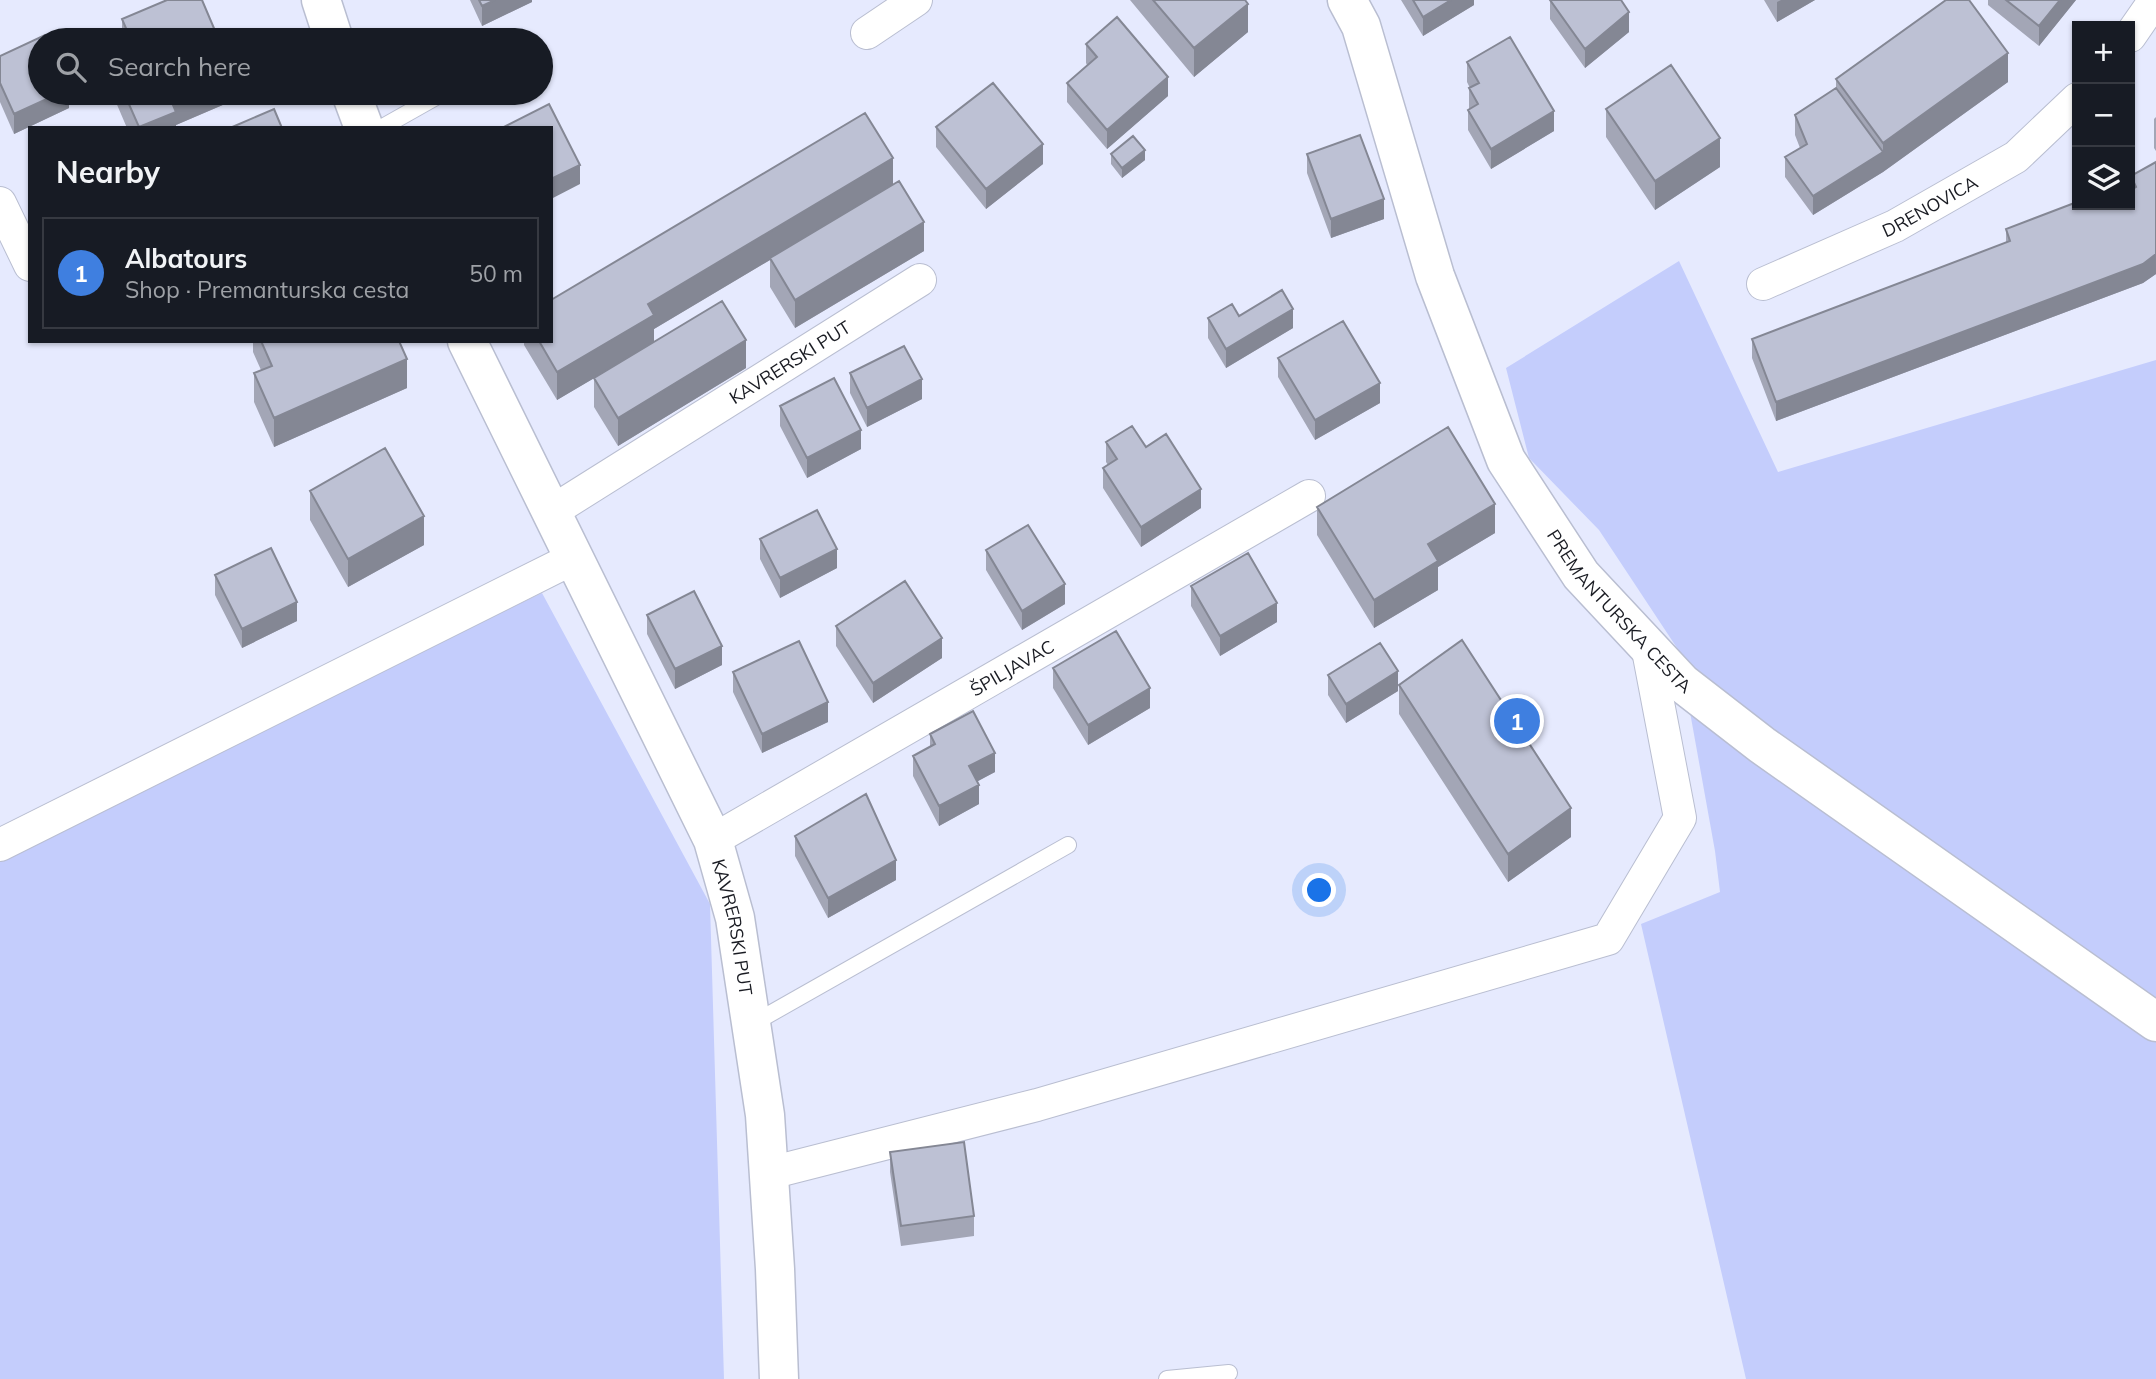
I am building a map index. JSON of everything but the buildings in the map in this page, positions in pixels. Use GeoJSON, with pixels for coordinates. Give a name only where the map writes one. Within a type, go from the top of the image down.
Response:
{"type":"FeatureCollection","features":[{"type":"Feature","properties":{"kind":"main road"},"geometry":{"type":"LineString","coordinates":[[321,0],[330,28]]}},
{"type":"Feature","properties":{"kind":"main road","name":"PREMANTURSKA CESTA"},"geometry":{"type":"LineString","coordinates":[[1347,0],[1361,26],[1435,276],[1506,460],[1581,575],[1682,683],[1762,745],[2156,1022]]}},
{"type":"Feature","properties":{"kind":"main road"},"geometry":{"type":"LineString","coordinates":[[355,105],[362,126]]}},
{"type":"Feature","properties":{"kind":"main road","name":"KAVRERSKI PUT"},"geometry":{"type":"LineString","coordinates":[[468,343],[713,839],[735,918],[765,1115],[779,1379]]}},
{"type":"Feature","properties":{"kind":"street"},"geometry":{"type":"LineString","coordinates":[[867,33],[916,0]]}},
{"type":"Feature","properties":{"kind":"street"},"geometry":{"type":"LineString","coordinates":[[2135,28],[2154,0]]}},
{"type":"Feature","properties":{"kind":"street","name":"DRENOVICA"},"geometry":{"type":"LineString","coordinates":[[1763,284],[1895,226],[2016,156],[2072,104]]}},
{"type":"Feature","properties":{"kind":"street"},"geometry":{"type":"LineString","coordinates":[[0,203],[28,261]]}},
{"type":"Feature","properties":{"kind":"street","name":"KAVRERSKI PUT"},"geometry":{"type":"LineString","coordinates":[[551,512],[920,280]]}},
{"type":"Feature","properties":{"kind":"street","name":"ŠPILJAVAC"},"geometry":{"type":"LineString","coordinates":[[713,839],[1309,496]]}},
{"type":"Feature","properties":{"kind":"street"},"geometry":{"type":"LineString","coordinates":[[0,845],[573,558]]}},
{"type":"Feature","properties":{"kind":"street"},"geometry":{"type":"LineString","coordinates":[[769,1173],[1037,1105],[1608,939],[1680,818],[1647,645]]}},
{"type":"Feature","properties":{"kind":"lane"},"geometry":{"type":"LineString","coordinates":[[385,126],[422,105]]}},
{"type":"Feature","properties":{"kind":"lane"},"geometry":{"type":"LineString","coordinates":[[752,1024],[1068,845]]}},
{"type":"Feature","properties":{"kind":"lane"},"geometry":{"type":"LineString","coordinates":[[1167,1379],[1229,1373]]}},
{"type":"Feature","properties":{"kind":"shaded area"},"geometry":{"type":"Polygon","coordinates":[[[1679,261],[1778,472],[2156,360],[2156,1379],[1746,1379],[1641,924],[1720,892],[1679,651],[1599,530],[1529,458],[1506,368],[1679,261]]]}},
{"type":"Feature","properties":{"kind":"shaded area"},"geometry":{"type":"Polygon","coordinates":[[[542,593],[710,904],[724,1379],[0,1379],[0,859],[127,792],[542,593]]]}},
{"type":"Feature","properties":{"kind":"place","name":"Albatours"},"geometry":{"type":"Point","coordinates":[1517,721]}}]}
